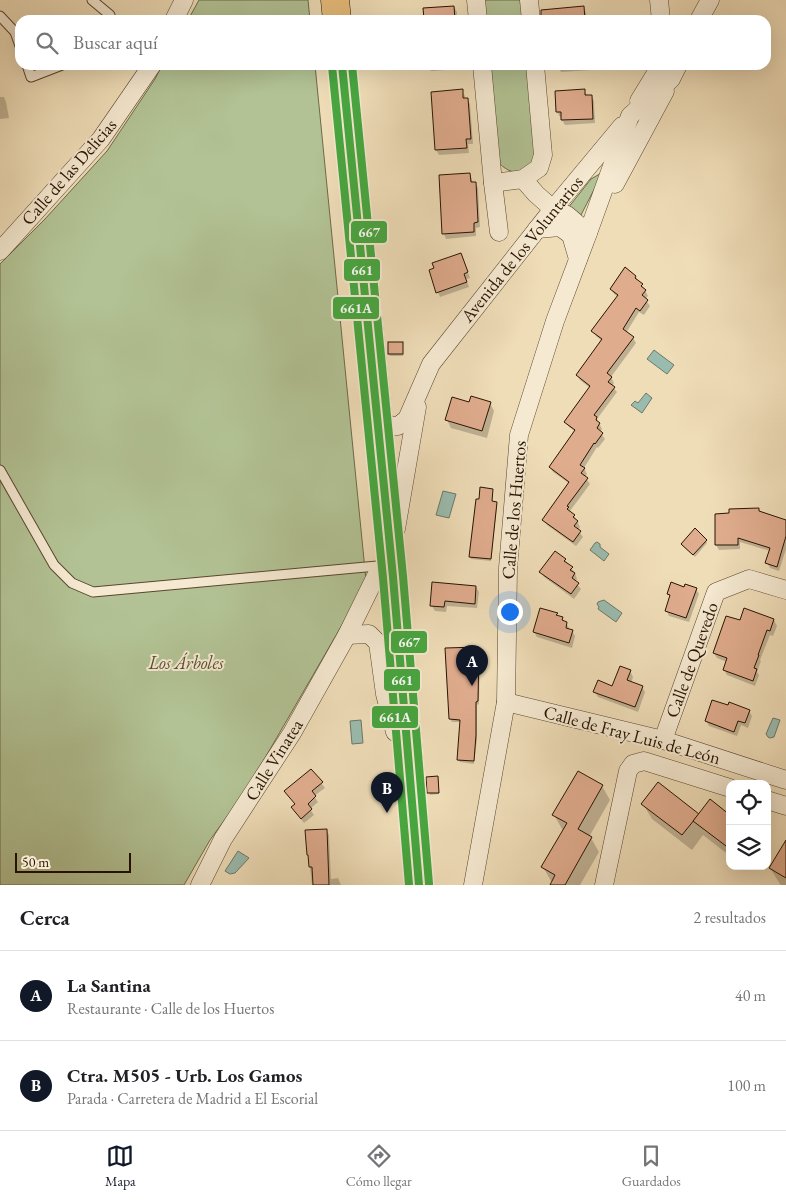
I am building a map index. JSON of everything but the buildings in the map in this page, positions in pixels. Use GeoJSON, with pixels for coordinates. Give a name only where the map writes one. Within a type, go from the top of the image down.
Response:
{"type":"FeatureCollection","features":[{"type":"Feature","properties":{"kind":"highway"},"geometry":{"type":"LineString","coordinates":[[323,0],[324,15]]}},
{"type":"Feature","properties":{"kind":"highway"},"geometry":{"type":"LineString","coordinates":[[335,0],[336,15]]}},
{"type":"Feature","properties":{"kind":"highway"},"geometry":{"type":"LineString","coordinates":[[331,70],[382,565],[406,885]]}},
{"type":"Feature","properties":{"kind":"highway"},"geometry":{"type":"LineString","coordinates":[[343,70],[377,413],[382,565],[407,731],[419,885]]}},
{"type":"Feature","properties":{"kind":"street"},"geometry":{"type":"LineString","coordinates":[[176,15],[184,0]]}},
{"type":"Feature","properties":{"kind":"street"},"geometry":{"type":"LineString","coordinates":[[476,0],[478,15]]}},
{"type":"Feature","properties":{"kind":"street"},"geometry":{"type":"LineString","coordinates":[[529,0],[530,15]]}},
{"type":"Feature","properties":{"kind":"street"},"geometry":{"type":"LineString","coordinates":[[659,0],[660,15]]}},
{"type":"Feature","properties":{"kind":"street"},"geometry":{"type":"LineString","coordinates":[[702,15],[710,0]]}},
{"type":"Feature","properties":{"kind":"street","name":"Calle de las Delicias"},"geometry":{"type":"LineString","coordinates":[[0,251],[101,139],[146,70]]}},
{"type":"Feature","properties":{"kind":"street"},"geometry":{"type":"LineString","coordinates":[[482,70],[499,232]]}},
{"type":"Feature","properties":{"kind":"street"},"geometry":{"type":"LineString","coordinates":[[493,183],[523,179],[539,168],[542,155],[535,70]]}},
{"type":"Feature","properties":{"kind":"street","name":"Avenida de los Voluntarios"},"geometry":{"type":"LineString","coordinates":[[377,413],[387,424],[392,426],[398,426],[406,419],[431,364],[553,209],[670,70]]}},
{"type":"Feature","properties":{"kind":"street","name":"Calle de los Huertos"},"geometry":{"type":"LineString","coordinates":[[588,233],[670,70]]}},
{"type":"Feature","properties":{"kind":"street","name":"Calle de los Huertos"},"geometry":{"type":"LineString","coordinates":[[473,885],[506,702],[508,568],[519,436],[555,320],[630,116]]}},
{"type":"Feature","properties":{"kind":"street"},"geometry":{"type":"LineString","coordinates":[[523,179],[553,209],[567,215],[588,233]]}},
{"type":"Feature","properties":{"kind":"street"},"geometry":{"type":"LineString","coordinates":[[537,229],[560,227],[571,235],[578,259]]}},
{"type":"Feature","properties":{"kind":"street","name":"Avenida de los Voluntarios"},"geometry":{"type":"LineString","coordinates":[[382,565],[421,386]]}},
{"type":"Feature","properties":{"kind":"street","name":"Calle Vinatea"},"geometry":{"type":"LineString","coordinates":[[200,885],[223,839],[292,734],[347,635],[382,565]]}},
{"type":"Feature","properties":{"kind":"street","name":"Calle de Quevedo"},"geometry":{"type":"LineString","coordinates":[[663,740],[716,592],[749,579],[786,590]]}},
{"type":"Feature","properties":{"kind":"street"},"geometry":{"type":"LineString","coordinates":[[347,635],[369,634],[378,643],[384,694],[395,732]]}},
{"type":"Feature","properties":{"kind":"street","name":"Calle de Fray Luis de León"},"geometry":{"type":"LineString","coordinates":[[506,702],[663,740],[786,780]]}},
{"type":"Feature","properties":{"kind":"street"},"geometry":{"type":"LineString","coordinates":[[604,885],[628,771],[633,764],[644,761],[726,787]]}},
{"type":"Feature","properties":{"kind":"street"},"geometry":{"type":"LineString","coordinates":[[771,801],[786,806]]}},
{"type":"Feature","properties":{"kind":"lane"},"geometry":{"type":"LineString","coordinates":[[92,0],[110,15]]}},
{"type":"Feature","properties":{"kind":"lane"},"geometry":{"type":"LineString","coordinates":[[0,16],[15,32]]}},
{"type":"Feature","properties":{"kind":"lane"},"geometry":{"type":"LineString","coordinates":[[28,70],[31,77],[49,70]]}},
{"type":"Feature","properties":{"kind":"lane"},"geometry":{"type":"LineString","coordinates":[[0,470],[54,565],[72,583],[93,592],[382,565]]}},
{"type":"Feature","properties":{"kind":"green space"},"geometry":{"type":"Polygon","coordinates":[[[199,0],[308,0],[310,15],[191,15],[199,0]]]}},
{"type":"Feature","properties":{"kind":"green space"},"geometry":{"type":"Polygon","coordinates":[[[483,0],[523,0],[524,15],[484,15],[483,0]]]}},
{"type":"Feature","properties":{"kind":"green space","name":"Los Árboles"},"geometry":{"type":"Polygon","coordinates":[[[160,70],[315,70],[366,580],[247,789],[210,840],[184,885],[0,885],[0,264],[45,219],[107,151],[160,70]]]}},
{"type":"Feature","properties":{"kind":"green space"},"geometry":{"type":"Polygon","coordinates":[[[489,70],[528,70],[535,161],[527,169],[519,172],[512,172],[500,164],[489,70]]]}},
{"type":"Feature","properties":{"kind":"green space"},"geometry":{"type":"Polygon","coordinates":[[[603,172],[581,215],[568,208],[591,179],[603,172]]]}},
{"type":"Feature","properties":{"kind":"shaded area"},"geometry":{"type":"Polygon","coordinates":[[[654,350],[674,365],[667,374],[647,359],[654,350]]]}},
{"type":"Feature","properties":{"kind":"shaded area"},"geometry":{"type":"Polygon","coordinates":[[[646,393],[652,398],[642,413],[631,405],[635,401],[638,403],[646,393]]]}},
{"type":"Feature","properties":{"kind":"shaded area"},"geometry":{"type":"Polygon","coordinates":[[[443,491],[456,494],[449,518],[436,515],[443,491]]]}},
{"type":"Feature","properties":{"kind":"shaded area"},"geometry":{"type":"Polygon","coordinates":[[[597,542],[609,554],[604,561],[590,550],[597,542]]]}},
{"type":"Feature","properties":{"kind":"shaded area"},"geometry":{"type":"Polygon","coordinates":[[[604,600],[622,613],[616,622],[598,609],[598,602],[604,600]]]}},
{"type":"Feature","properties":{"kind":"shaded area"},"geometry":{"type":"Polygon","coordinates":[[[773,718],[780,720],[774,737],[770,738],[766,734],[773,718]]]}},
{"type":"Feature","properties":{"kind":"shaded area"},"geometry":{"type":"Polygon","coordinates":[[[361,720],[363,743],[352,744],[350,721],[361,720]]]}},
{"type":"Feature","properties":{"kind":"shaded area"},"geometry":{"type":"Polygon","coordinates":[[[238,851],[249,858],[235,873],[230,874],[225,871],[238,851]]]}},
{"type":"Feature","properties":{"kind":"transit line","name":"661A"},"geometry":{"type":"LineString","coordinates":[[332,70],[383,578],[409,885]]}},
{"type":"Feature","properties":{"kind":"transit line","name":"661"},"geometry":{"type":"LineString","coordinates":[[342,70],[393,577],[419,885]]}},
{"type":"Feature","properties":{"kind":"transit line","name":"667"},"geometry":{"type":"LineString","coordinates":[[352,70],[403,576],[429,884]]}},
{"type":"Feature","properties":{"kind":"place","name":"La Santina"},"geometry":{"type":"Point","coordinates":[472,686]}},
{"type":"Feature","properties":{"kind":"place","name":"Ctra. M505 - Urb. Los Gamos"},"geometry":{"type":"Point","coordinates":[387,813]}}]}
